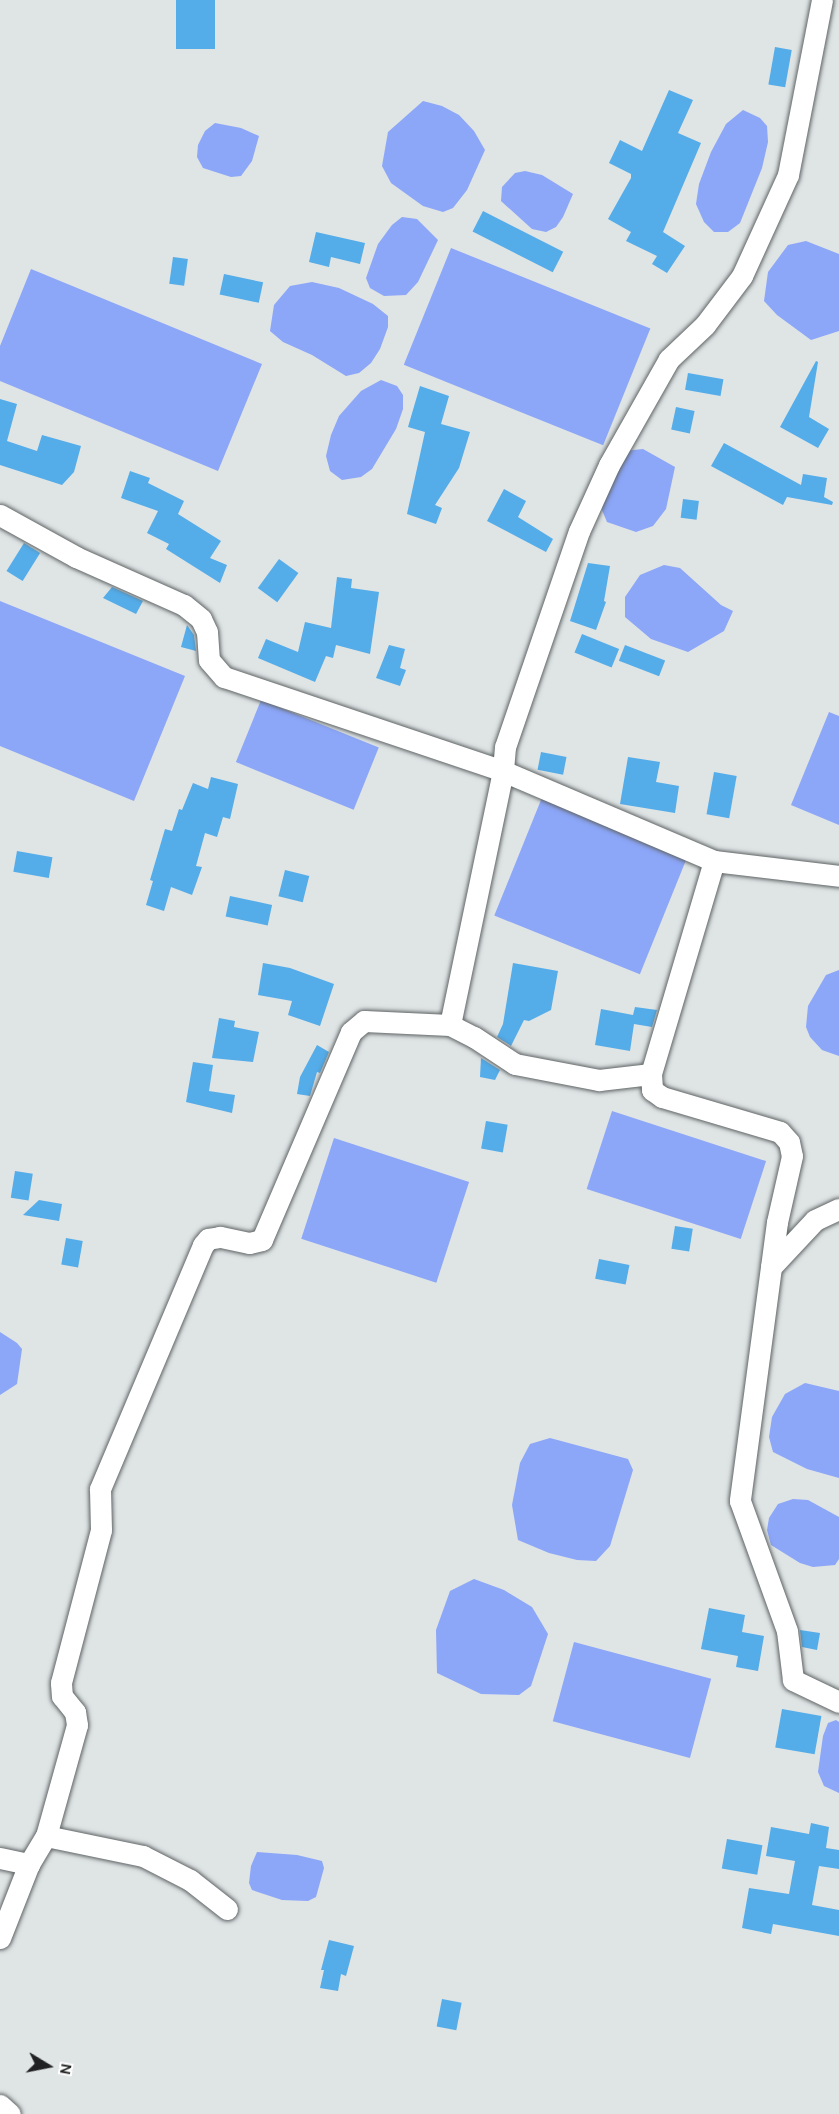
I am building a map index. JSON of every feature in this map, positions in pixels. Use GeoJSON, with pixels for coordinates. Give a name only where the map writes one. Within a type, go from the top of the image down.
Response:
{"type":"FeatureCollection","features":[{"type":"Feature","properties":{"kind":"street"},"geometry":{"type":"LineString","coordinates":[[450,1025],[503,771],[505,747],[572,553],[609,465],[669,359],[705,325],[742,276],[788,175],[822,0]]}},
{"type":"Feature","properties":{"kind":"street"},"geometry":{"type":"LineString","coordinates":[[0,515],[76,557],[184,605],[201,619],[207,632],[209,660],[224,677],[503,771],[714,861],[839,876]]}},
{"type":"Feature","properties":{"kind":"street"},"geometry":{"type":"LineString","coordinates":[[714,861],[651,1074],[652,1090],[662,1097],[780,1132],[789,1142],[792,1156],[777,1222],[740,1501],[787,1631],[793,1680],[839,1702]]}},
{"type":"Feature","properties":{"kind":"street"},"geometry":{"type":"LineString","coordinates":[[0,1938],[29,1864],[46,1836],[76,1725],[75,1712],[62,1696],[62,1683],[101,1530],[100,1489],[203,1245],[208,1239],[220,1237],[249,1243],[262,1240],[351,1032],[364,1021],[450,1025],[474,1037],[515,1064],[599,1080],[651,1074]]}},
{"type":"Feature","properties":{"kind":"street"},"geometry":{"type":"LineString","coordinates":[[771,1267],[814,1220],[839,1209]]}},
{"type":"Feature","properties":{"kind":"street"},"geometry":{"type":"LineString","coordinates":[[46,1836],[143,1856],[190,1880],[227,1909]]}},
{"type":"Feature","properties":{"kind":"street"},"geometry":{"type":"LineString","coordinates":[[0,1857],[29,1864]]}},
{"type":"Feature","properties":{"kind":"street"},"geometry":{"type":"LineString","coordinates":[[0,2105],[10,2114]]}},
{"type":"Feature","properties":{"kind":"water"},"geometry":{"type":"Polygon","coordinates":[[[423,101],[442,106],[459,115],[474,131],[485,150],[467,190],[453,208],[443,212],[423,206],[391,183],[382,166],[388,132],[423,101]]]}},
{"type":"Feature","properties":{"kind":"water"},"geometry":{"type":"Polygon","coordinates":[[[743,110],[760,118],[767,126],[768,142],[762,168],[740,223],[728,232],[714,232],[704,222],[696,204],[699,184],[711,152],[726,124],[743,110]]]}},
{"type":"Feature","properties":{"kind":"water"},"geometry":{"type":"Polygon","coordinates":[[[215,123],[241,128],[259,136],[252,161],[241,176],[231,177],[203,168],[197,157],[198,145],[205,131],[215,123]]]}},
{"type":"Feature","properties":{"kind":"water"},"geometry":{"type":"Polygon","coordinates":[[[525,171],[542,175],[573,194],[556,227],[546,232],[532,229],[501,201],[502,187],[515,173],[525,171]]]}},
{"type":"Feature","properties":{"kind":"water"},"geometry":{"type":"Polygon","coordinates":[[[402,217],[417,219],[438,240],[418,282],[406,295],[384,296],[370,288],[366,278],[378,244],[392,225],[402,217]]]}},
{"type":"Feature","properties":{"kind":"water"},"geometry":{"type":"Polygon","coordinates":[[[806,241],[839,254],[839,331],[811,340],[777,315],[764,301],[768,272],[788,245],[806,241]]]}},
{"type":"Feature","properties":{"kind":"water"},"geometry":{"type":"Polygon","coordinates":[[[451,248],[650,329],[603,445],[404,365],[451,248]]]}},
{"type":"Feature","properties":{"kind":"water"},"geometry":{"type":"Polygon","coordinates":[[[31,269],[262,364],[218,471],[0,381],[0,346],[31,269]]]}},
{"type":"Feature","properties":{"kind":"water"},"geometry":{"type":"Polygon","coordinates":[[[312,282],[339,288],[373,304],[388,316],[388,327],[380,349],[371,363],[359,373],[346,376],[312,355],[283,342],[270,331],[274,305],[290,286],[312,282]]]}},
{"type":"Feature","properties":{"kind":"water"},"geometry":{"type":"Polygon","coordinates":[[[381,380],[397,386],[403,395],[403,409],[396,429],[372,469],[361,477],[342,480],[330,471],[326,456],[331,435],[339,416],[361,391],[381,380]]]}},
{"type":"Feature","properties":{"kind":"water"},"geometry":{"type":"Polygon","coordinates":[[[643,449],[675,467],[666,509],[653,526],[636,532],[607,522],[602,510],[603,495],[624,451],[643,449]]]}},
{"type":"Feature","properties":{"kind":"water"},"geometry":{"type":"Polygon","coordinates":[[[664,565],[680,568],[721,605],[733,611],[724,631],[688,652],[651,639],[625,617],[625,597],[640,575],[664,565]]]}},
{"type":"Feature","properties":{"kind":"water"},"geometry":{"type":"Polygon","coordinates":[[[0,601],[185,676],[134,801],[0,746],[0,601]]]}},
{"type":"Feature","properties":{"kind":"water"},"geometry":{"type":"Polygon","coordinates":[[[261,700],[379,748],[354,810],[236,762],[261,700]]]}},
{"type":"Feature","properties":{"kind":"water"},"geometry":{"type":"Polygon","coordinates":[[[829,712],[839,716],[839,825],[791,805],[829,712]]]}},
{"type":"Feature","properties":{"kind":"water"},"geometry":{"type":"Polygon","coordinates":[[[543,795],[689,854],[640,974],[494,916],[543,795]]]}},
{"type":"Feature","properties":{"kind":"water"},"geometry":{"type":"Polygon","coordinates":[[[839,970],[839,1056],[822,1050],[810,1037],[806,1027],[808,1006],[826,975],[839,970]]]}},
{"type":"Feature","properties":{"kind":"water"},"geometry":{"type":"Polygon","coordinates":[[[612,1111],[766,1161],[741,1239],[587,1189],[612,1111]]]}},
{"type":"Feature","properties":{"kind":"water"},"geometry":{"type":"Polygon","coordinates":[[[334,1138],[469,1182],[436,1283],[301,1239],[334,1138]]]}},
{"type":"Feature","properties":{"kind":"water"},"geometry":{"type":"Polygon","coordinates":[[[0,1332],[22,1349],[17,1384],[0,1395],[0,1332]]]}},
{"type":"Feature","properties":{"kind":"water"},"geometry":{"type":"Polygon","coordinates":[[[805,1383],[839,1391],[839,1478],[807,1469],[773,1452],[769,1437],[772,1417],[785,1394],[805,1383]]]}},
{"type":"Feature","properties":{"kind":"water"},"geometry":{"type":"Polygon","coordinates":[[[550,1438],[628,1459],[633,1470],[610,1546],[596,1561],[577,1560],[549,1553],[518,1540],[512,1505],[520,1463],[530,1444],[550,1438]]]}},
{"type":"Feature","properties":{"kind":"water"},"geometry":{"type":"Polygon","coordinates":[[[793,1499],[808,1500],[839,1517],[839,1559],[835,1565],[813,1567],[800,1563],[771,1545],[767,1530],[769,1518],[778,1504],[793,1499]]]}},
{"type":"Feature","properties":{"kind":"water"},"geometry":{"type":"Polygon","coordinates":[[[474,1579],[504,1590],[532,1607],[548,1634],[531,1686],[519,1695],[481,1694],[437,1673],[436,1630],[450,1591],[474,1579]]]}},
{"type":"Feature","properties":{"kind":"water"},"geometry":{"type":"Polygon","coordinates":[[[574,1642],[711,1679],[690,1758],[553,1721],[574,1642]]]}},
{"type":"Feature","properties":{"kind":"water"},"geometry":{"type":"Polygon","coordinates":[[[836,1720],[839,1722],[839,1793],[824,1786],[818,1772],[823,1736],[828,1723],[836,1720]]]}},
{"type":"Feature","properties":{"kind":"water"},"geometry":{"type":"Polygon","coordinates":[[[257,1852],[297,1855],[322,1861],[324,1868],[316,1897],[308,1901],[282,1900],[252,1890],[249,1883],[251,1866],[257,1852]]]}},
{"type":"Feature","properties":{"kind":"building"},"geometry":{"type":"Polygon","coordinates":[[[176,0],[215,0],[215,49],[176,49],[176,0]]]}},
{"type":"Feature","properties":{"kind":"building"},"geometry":{"type":"Polygon","coordinates":[[[775,47],[792,50],[785,87],[768,84],[775,47]]]}},
{"type":"Feature","properties":{"kind":"building"},"geometry":{"type":"Polygon","coordinates":[[[669,90],[693,100],[678,133],[701,143],[663,232],[685,246],[667,273],[652,264],[657,256],[626,241],[631,232],[608,219],[631,178],[631,174],[609,163],[620,140],[642,151],[669,90]]]}},
{"type":"Feature","properties":{"kind":"building"},"geometry":{"type":"Polygon","coordinates":[[[483,211],[563,252],[553,272],[473,231],[483,211]]]}},
{"type":"Feature","properties":{"kind":"building"},"geometry":{"type":"Polygon","coordinates":[[[316,232],[365,243],[360,264],[331,257],[329,267],[309,262],[316,232]]]}},
{"type":"Feature","properties":{"kind":"building"},"geometry":{"type":"Polygon","coordinates":[[[173,257],[188,259],[184,286],[169,284],[173,257]]]}},
{"type":"Feature","properties":{"kind":"building"},"geometry":{"type":"Polygon","coordinates":[[[224,274],[263,282],[259,303],[220,295],[224,274]]]}},
{"type":"Feature","properties":{"kind":"building"},"geometry":{"type":"Polygon","coordinates":[[[816,361],[818,362],[809,417],[829,429],[818,448],[780,427],[816,361]]]}},
{"type":"Feature","properties":{"kind":"building"},"geometry":{"type":"Polygon","coordinates":[[[688,373],[723,379],[721,396],[685,390],[688,373]]]}},
{"type":"Feature","properties":{"kind":"building"},"geometry":{"type":"Polygon","coordinates":[[[420,386],[449,396],[441,424],[470,432],[459,468],[435,505],[442,508],[436,524],[407,514],[425,432],[408,427],[420,386]]]}},
{"type":"Feature","properties":{"kind":"building"},"geometry":{"type":"Polygon","coordinates":[[[0,399],[17,404],[7,441],[37,451],[42,435],[81,446],[74,472],[62,485],[0,465],[0,399]]]}},
{"type":"Feature","properties":{"kind":"building"},"geometry":{"type":"Polygon","coordinates":[[[676,407],[695,411],[690,433],[671,429],[676,407]]]}},
{"type":"Feature","properties":{"kind":"building"},"geometry":{"type":"Polygon","coordinates":[[[724,443],[801,485],[803,474],[827,478],[824,497],[833,502],[832,505],[787,497],[783,505],[711,466],[724,443]]]}},
{"type":"Feature","properties":{"kind":"building"},"geometry":{"type":"Polygon","coordinates":[[[130,471],[150,478],[148,483],[184,501],[178,514],[221,541],[210,558],[227,565],[220,583],[166,549],[169,544],[147,533],[158,511],[121,498],[130,471]]]}},
{"type":"Feature","properties":{"kind":"building"},"geometry":{"type":"Polygon","coordinates":[[[504,489],[526,501],[518,517],[553,539],[546,552],[487,521],[504,489]]]}},
{"type":"Feature","properties":{"kind":"building"},"geometry":{"type":"Polygon","coordinates":[[[683,499],[699,501],[697,520],[681,518],[683,499]]]}},
{"type":"Feature","properties":{"kind":"building"},"geometry":{"type":"Polygon","coordinates":[[[24,543],[40,553],[23,581],[7,571],[24,543]]]}},
{"type":"Feature","properties":{"kind":"building"},"geometry":{"type":"Polygon","coordinates":[[[279,559],[298,573],[277,602],[258,588],[279,559]]]}},
{"type":"Feature","properties":{"kind":"building"},"geometry":{"type":"Polygon","coordinates":[[[588,563],[610,566],[604,601],[606,602],[596,630],[570,621],[588,563]]]}},
{"type":"Feature","properties":{"kind":"building"},"geometry":{"type":"Polygon","coordinates":[[[337,577],[352,579],[351,588],[379,592],[370,654],[336,645],[333,658],[326,656],[315,682],[258,658],[266,639],[298,652],[305,622],[331,628],[337,577]]]}},
{"type":"Feature","properties":{"kind":"building"},"geometry":{"type":"Polygon","coordinates":[[[112,587],[143,601],[136,614],[103,598],[112,587]]]}},
{"type":"Feature","properties":{"kind":"building"},"geometry":{"type":"Polygon","coordinates":[[[187,625],[194,635],[196,651],[181,647],[187,625]]]}},
{"type":"Feature","properties":{"kind":"building"},"geometry":{"type":"Polygon","coordinates":[[[582,634],[619,649],[612,668],[575,653],[582,634]]]}},
{"type":"Feature","properties":{"kind":"building"},"geometry":{"type":"Polygon","coordinates":[[[389,645],[405,649],[400,668],[406,670],[400,686],[376,678],[389,645]]]}},
{"type":"Feature","properties":{"kind":"building"},"geometry":{"type":"Polygon","coordinates":[[[625,645],[665,660],[659,676],[619,661],[625,645]]]}},
{"type":"Feature","properties":{"kind":"building"},"geometry":{"type":"Polygon","coordinates":[[[541,752],[567,757],[563,775],[538,770],[541,752]]]}},
{"type":"Feature","properties":{"kind":"building"},"geometry":{"type":"Polygon","coordinates":[[[628,757],[660,762],[656,782],[679,786],[675,813],[620,804],[628,757]]]}},
{"type":"Feature","properties":{"kind":"building"},"geometry":{"type":"Polygon","coordinates":[[[714,772],[737,776],[729,818],[707,814],[714,772]]]}},
{"type":"Feature","properties":{"kind":"building"},"geometry":{"type":"Polygon","coordinates":[[[211,777],[238,784],[230,819],[223,817],[217,837],[205,833],[196,866],[202,867],[192,895],[171,887],[164,911],[146,905],[153,881],[150,880],[165,829],[172,831],[179,809],[182,810],[193,783],[208,789],[211,777]]]}},
{"type":"Feature","properties":{"kind":"building"},"geometry":{"type":"Polygon","coordinates":[[[17,851],[52,857],[49,878],[13,872],[17,851]]]}},
{"type":"Feature","properties":{"kind":"building"},"geometry":{"type":"Polygon","coordinates":[[[285,870],[309,876],[303,902],[278,896],[285,870]]]}},
{"type":"Feature","properties":{"kind":"building"},"geometry":{"type":"Polygon","coordinates":[[[230,896],[272,905],[268,925],[226,917],[230,896]]]}},
{"type":"Feature","properties":{"kind":"building"},"geometry":{"type":"Polygon","coordinates":[[[263,963],[290,968],[334,984],[320,1026],[288,1015],[292,1001],[258,995],[263,963]]]}},
{"type":"Feature","properties":{"kind":"building"},"geometry":{"type":"Polygon","coordinates":[[[513,963],[558,971],[551,1010],[529,1021],[524,1020],[511,1046],[497,1037],[503,1024],[513,963]]]}},
{"type":"Feature","properties":{"kind":"building"},"geometry":{"type":"Polygon","coordinates":[[[635,1007],[657,1010],[652,1027],[634,1024],[630,1051],[595,1045],[601,1009],[633,1015],[635,1007]]]}},
{"type":"Feature","properties":{"kind":"building"},"geometry":{"type":"Polygon","coordinates":[[[219,1018],[235,1021],[234,1027],[259,1032],[253,1062],[212,1058],[219,1018]]]}},
{"type":"Feature","properties":{"kind":"building"},"geometry":{"type":"Polygon","coordinates":[[[317,1045],[329,1052],[320,1073],[317,1072],[310,1096],[297,1094],[300,1077],[317,1045]]]}},
{"type":"Feature","properties":{"kind":"building"},"geometry":{"type":"Polygon","coordinates":[[[481,1058],[500,1070],[495,1080],[480,1077],[481,1058]]]}},
{"type":"Feature","properties":{"kind":"building"},"geometry":{"type":"Polygon","coordinates":[[[193,1062],[213,1065],[209,1091],[235,1095],[232,1113],[186,1102],[193,1062]]]}},
{"type":"Feature","properties":{"kind":"building"},"geometry":{"type":"Polygon","coordinates":[[[486,1121],[508,1125],[503,1152],[481,1149],[486,1121]]]}},
{"type":"Feature","properties":{"kind":"building"},"geometry":{"type":"Polygon","coordinates":[[[15,1171],[33,1174],[29,1200],[11,1198],[15,1171]]]}},
{"type":"Feature","properties":{"kind":"building"},"geometry":{"type":"Polygon","coordinates":[[[39,1200],[62,1204],[59,1221],[23,1215],[39,1200]]]}},
{"type":"Feature","properties":{"kind":"building"},"geometry":{"type":"Polygon","coordinates":[[[675,1226],[693,1229],[689,1252],[671,1249],[675,1226]]]}},
{"type":"Feature","properties":{"kind":"building"},"geometry":{"type":"Polygon","coordinates":[[[66,1238],[83,1241],[78,1268],[61,1265],[66,1238]]]}},
{"type":"Feature","properties":{"kind":"building"},"geometry":{"type":"Polygon","coordinates":[[[599,1259],[629,1265],[626,1285],[595,1279],[599,1259]]]}},
{"type":"Feature","properties":{"kind":"building"},"geometry":{"type":"Polygon","coordinates":[[[709,1608],[745,1615],[742,1632],[764,1636],[758,1671],[736,1667],[738,1656],[701,1649],[709,1608]]]}},
{"type":"Feature","properties":{"kind":"building"},"geometry":{"type":"Polygon","coordinates":[[[800,1630],[820,1633],[817,1650],[802,1647],[800,1630]]]}},
{"type":"Feature","properties":{"kind":"building"},"geometry":{"type":"Polygon","coordinates":[[[782,1709],[821,1716],[815,1754],[775,1747],[782,1709]]]}},
{"type":"Feature","properties":{"kind":"building"},"geometry":{"type":"Polygon","coordinates":[[[811,1823],[829,1827],[826,1848],[839,1850],[839,1869],[819,1866],[812,1905],[839,1910],[839,1936],[773,1924],[771,1934],[742,1928],[749,1888],[789,1894],[795,1861],[766,1856],[771,1827],[809,1834],[811,1823]]]}},
{"type":"Feature","properties":{"kind":"building"},"geometry":{"type":"Polygon","coordinates":[[[727,1839],[762,1845],[757,1875],[722,1869],[727,1839]]]}},
{"type":"Feature","properties":{"kind":"building"},"geometry":{"type":"Polygon","coordinates":[[[329,1940],[354,1946],[346,1976],[341,1974],[338,1991],[320,1988],[324,1970],[321,1970],[329,1940]]]}},
{"type":"Feature","properties":{"kind":"building"},"geometry":{"type":"Polygon","coordinates":[[[442,1999],[462,2003],[456,2030],[437,2026],[442,1999]]]}}]}
